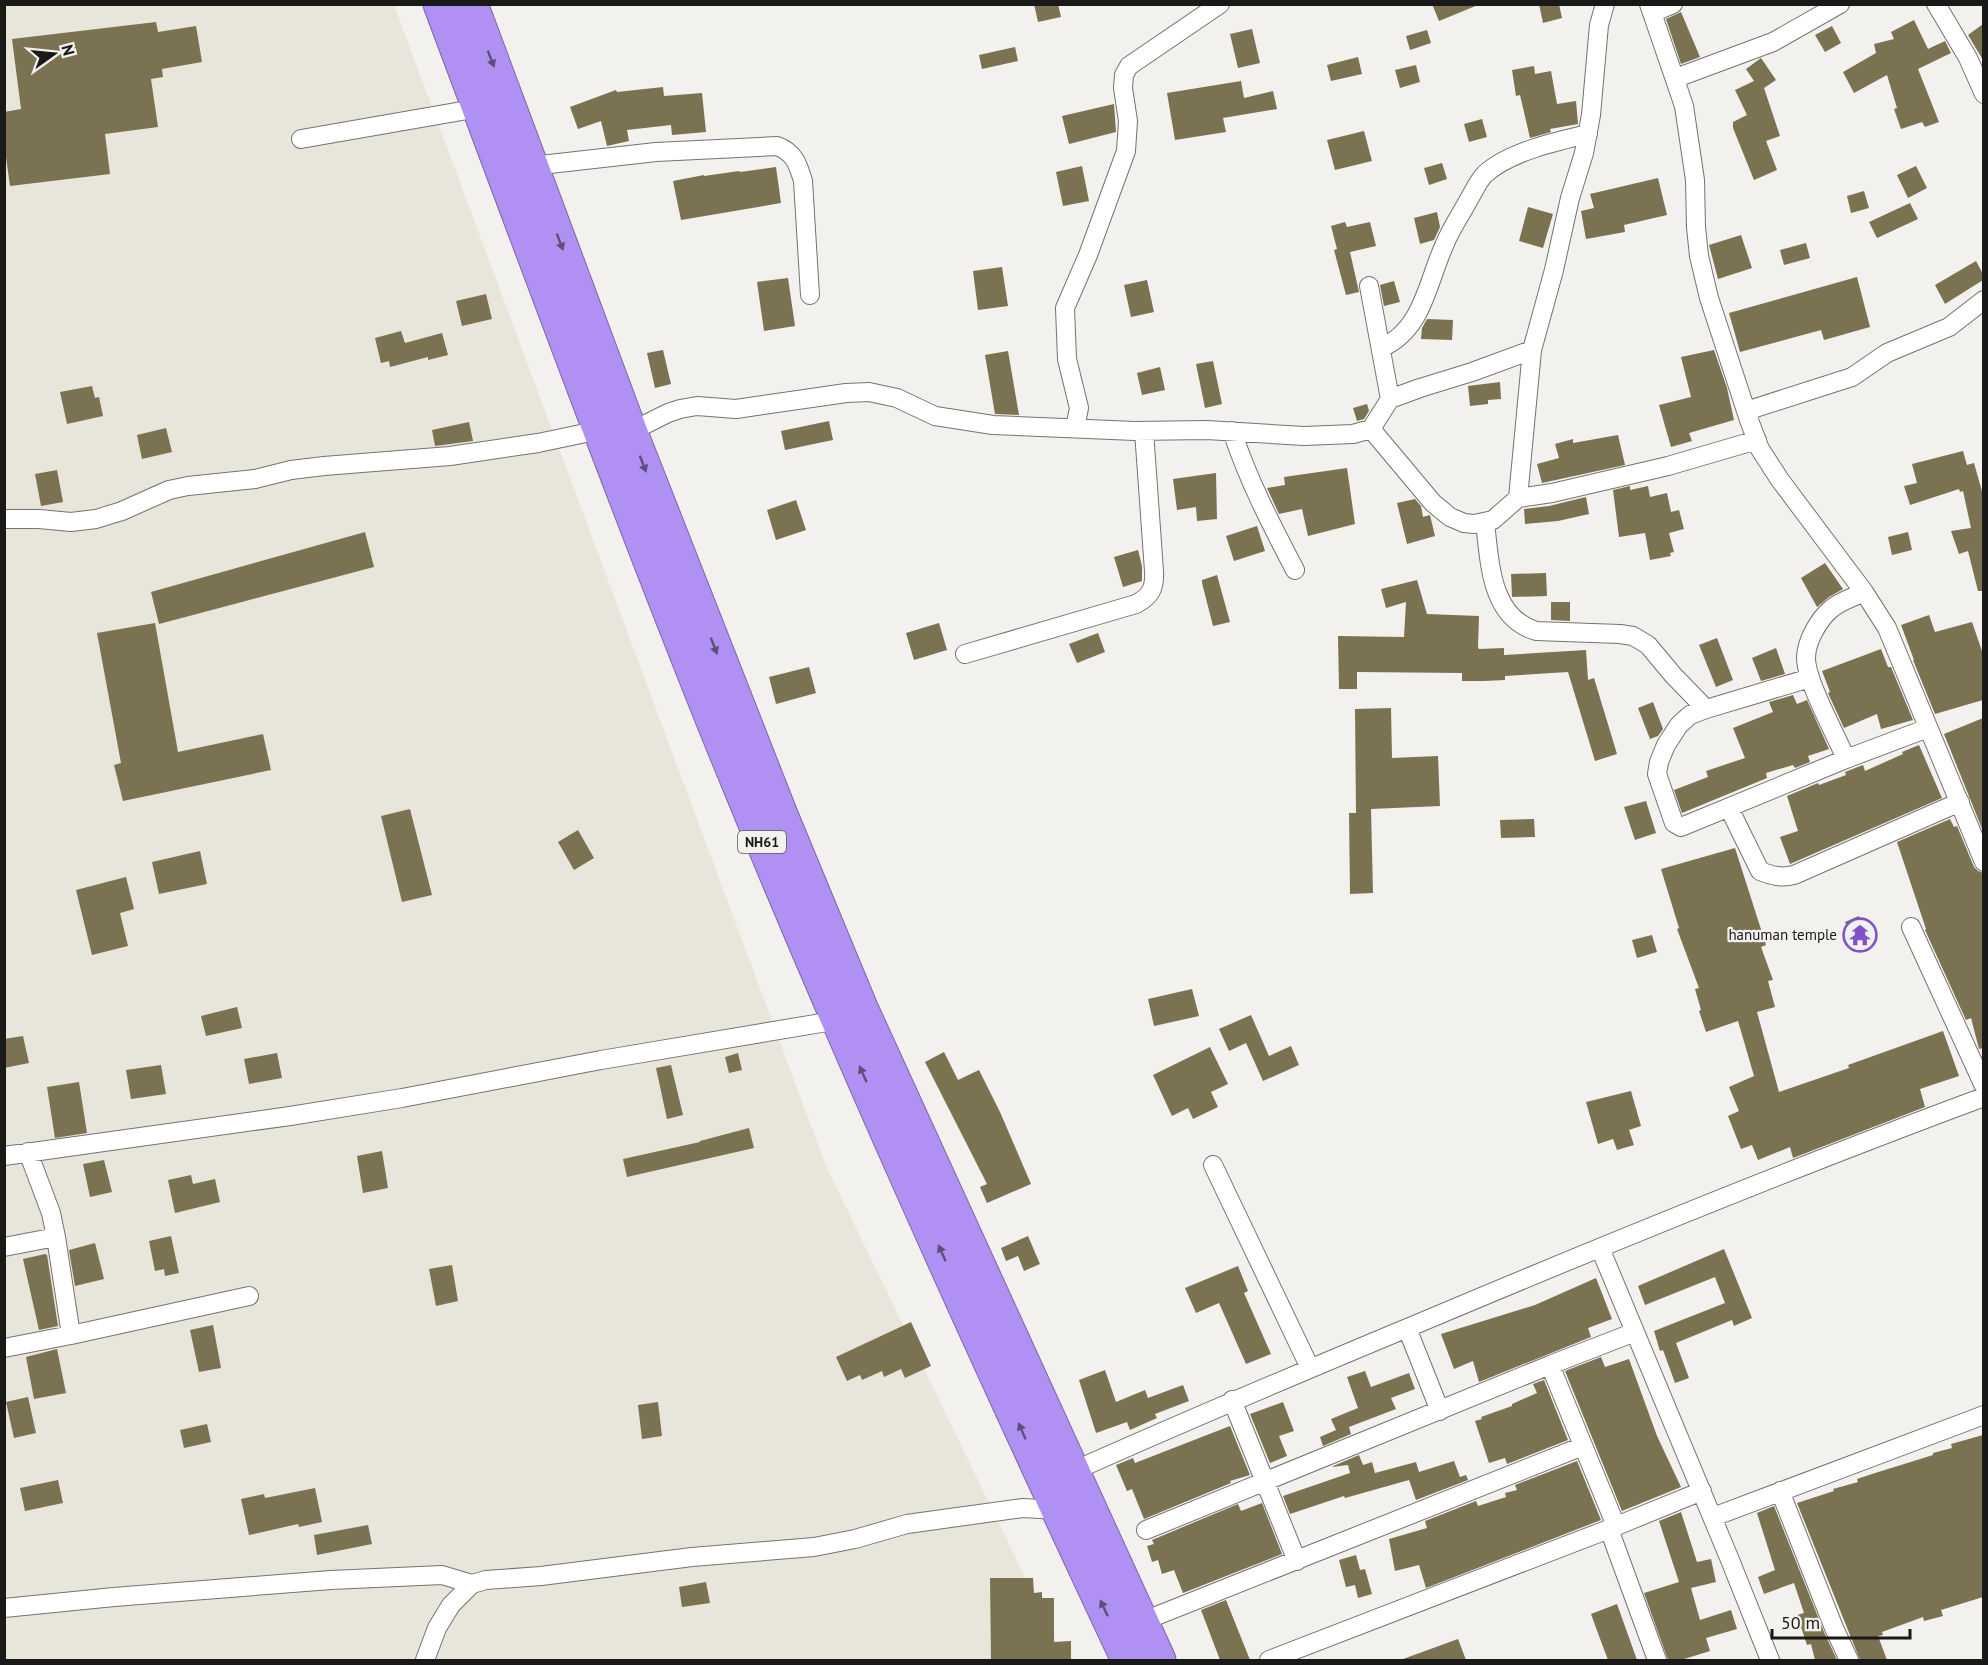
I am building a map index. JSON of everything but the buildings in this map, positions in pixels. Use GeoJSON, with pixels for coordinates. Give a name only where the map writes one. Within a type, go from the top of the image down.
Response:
{"type":"FeatureCollection","features":[{"type":"Feature","properties":{"kind":"highway","name":"NH61"},"geometry":{"type":"LineString","coordinates":[[440,4],[479,108],[612,435],[776,804],[1128,1660]]}},
{"type":"Feature","properties":{"kind":"highway","name":"NH61"},"geometry":{"type":"LineString","coordinates":[[471,4],[532,166],[612,435],[712,718],[839,1020],[1058,1488],[1141,1622],[1159,1660]]}},
{"type":"Feature","properties":{"kind":"street"},"geometry":{"type":"LineString","coordinates":[[1075,428],[1078,408],[1067,358],[1065,308],[1088,255],[1126,151],[1128,121],[1123,88],[1124,75],[1130,66],[1220,4]]}},
{"type":"Feature","properties":{"kind":"street"},"geometry":{"type":"LineString","coordinates":[[1518,498],[1532,350],[1588,134],[1599,25],[1605,4]]}},
{"type":"Feature","properties":{"kind":"street"},"geometry":{"type":"LineString","coordinates":[[1673,4],[1650,9],[1684,106],[1692,149],[1699,256],[1709,298],[1746,411],[1757,440],[1780,480],[1864,592],[1887,628],[1983,862]]}},
{"type":"Feature","properties":{"kind":"street"},"geometry":{"type":"LineString","coordinates":[[1676,78],[1773,42],[1840,4]]}},
{"type":"Feature","properties":{"kind":"street"},"geometry":{"type":"LineString","coordinates":[[1936,4],[1968,58],[1983,94]]}},
{"type":"Feature","properties":{"kind":"street"},"geometry":{"type":"LineString","coordinates":[[301,139],[479,108]]}},
{"type":"Feature","properties":{"kind":"street"},"geometry":{"type":"LineString","coordinates":[[1380,348],[1403,334],[1421,307],[1444,244],[1484,175],[1516,156],[1588,134]]}},
{"type":"Feature","properties":{"kind":"street"},"geometry":{"type":"LineString","coordinates":[[532,166],[656,152],[777,146],[786,150],[798,164],[803,181],[810,295]]}},
{"type":"Feature","properties":{"kind":"street"},"geometry":{"type":"LineString","coordinates":[[4,519],[71,522],[96,519],[122,511],[169,490],[188,486],[255,479],[291,470],[324,466],[450,456],[612,435],[680,409],[697,406],[736,409],[846,393],[884,394],[935,416],[993,424],[1232,431],[1304,436],[1353,434],[1371,429],[1390,399],[1369,286]]}},
{"type":"Feature","properties":{"kind":"street"},"geometry":{"type":"LineString","coordinates":[[1746,411],[1852,377],[1887,353],[1949,327],[1983,300]]}},
{"type":"Feature","properties":{"kind":"street"},"geometry":{"type":"LineString","coordinates":[[1390,399],[1532,350]]}},
{"type":"Feature","properties":{"kind":"street"},"geometry":{"type":"LineString","coordinates":[[1371,429],[1433,503],[1450,517],[1464,523],[1485,523],[1499,516],[1518,498],[1552,493],[1668,466],[1757,440]]}},
{"type":"Feature","properties":{"kind":"street"},"geometry":{"type":"LineString","coordinates":[[965,654],[1136,604],[1149,595],[1154,584],[1154,571],[1144,430]]}},
{"type":"Feature","properties":{"kind":"street"},"geometry":{"type":"LineString","coordinates":[[1232,431],[1243,465],[1261,506],[1295,570]]}},
{"type":"Feature","properties":{"kind":"street"},"geometry":{"type":"LineString","coordinates":[[1485,523],[1494,585],[1500,601],[1525,628],[1536,631],[1633,636],[1648,645],[1706,709]]}},
{"type":"Feature","properties":{"kind":"street"},"geometry":{"type":"LineString","coordinates":[[1846,759],[1810,678],[1806,657],[1813,633],[1824,616],[1833,607],[1864,592]]}},
{"type":"Feature","properties":{"kind":"street"},"geometry":{"type":"LineString","coordinates":[[1810,678],[1706,709],[1690,715],[1679,725],[1666,745],[1657,774],[1674,824],[1681,827],[1928,728]]}},
{"type":"Feature","properties":{"kind":"street"},"geometry":{"type":"LineString","coordinates":[[1729,808],[1760,871],[1783,877],[1794,875],[1960,802]]}},
{"type":"Feature","properties":{"kind":"street"},"geometry":{"type":"LineString","coordinates":[[1911,927],[1983,1086]]}},
{"type":"Feature","properties":{"kind":"street"},"geometry":{"type":"LineString","coordinates":[[4,1156],[369,1103],[635,1054],[839,1020]]}},
{"type":"Feature","properties":{"kind":"street"},"geometry":{"type":"LineString","coordinates":[[4,1608],[114,1597],[342,1580],[442,1575],[472,1584],[504,1578],[541,1576],[692,1557],[814,1547],[855,1539],[907,1524],[1023,1508],[1232,1400],[1820,1158],[1983,1097]]}},
{"type":"Feature","properties":{"kind":"street"},"geometry":{"type":"LineString","coordinates":[[28,1152],[51,1213],[71,1335]]}},
{"type":"Feature","properties":{"kind":"street"},"geometry":{"type":"LineString","coordinates":[[1213,1165],[1310,1368]]}},
{"type":"Feature","properties":{"kind":"street"},"geometry":{"type":"LineString","coordinates":[[4,1247],[56,1237]]}},
{"type":"Feature","properties":{"kind":"street"},"geometry":{"type":"LineString","coordinates":[[1600,1248],[1713,1517],[1770,1660]]}},
{"type":"Feature","properties":{"kind":"street"},"geometry":{"type":"LineString","coordinates":[[4,1348],[249,1296]]}},
{"type":"Feature","properties":{"kind":"street"},"geometry":{"type":"LineString","coordinates":[[1407,1328],[1440,1411]]}},
{"type":"Feature","properties":{"kind":"street"},"geometry":{"type":"LineString","coordinates":[[1146,1530],[1635,1332]]}},
{"type":"Feature","properties":{"kind":"street"},"geometry":{"type":"LineString","coordinates":[[1550,1365],[1583,1446],[1657,1660]]}},
{"type":"Feature","properties":{"kind":"street"},"geometry":{"type":"LineString","coordinates":[[1232,1400],[1297,1561]]}},
{"type":"Feature","properties":{"kind":"street"},"geometry":{"type":"LineString","coordinates":[[1713,1517],[1983,1415]]}},
{"type":"Feature","properties":{"kind":"street"},"geometry":{"type":"LineString","coordinates":[[1141,1622],[1583,1446]]}},
{"type":"Feature","properties":{"kind":"street"},"geometry":{"type":"LineString","coordinates":[[1269,1660],[1702,1491]]}},
{"type":"Feature","properties":{"kind":"street"},"geometry":{"type":"LineString","coordinates":[[1780,1491],[1849,1660]]}},
{"type":"Feature","properties":{"kind":"street"},"geometry":{"type":"LineString","coordinates":[[425,1660],[437,1628],[451,1605],[472,1584]]}},
{"type":"Feature","properties":{"kind":"shaded area"},"geometry":{"type":"Polygon","coordinates":[[[5,5],[394,5],[826,1166],[1065,1660],[5,1660],[5,5]]]}},
{"type":"Feature","properties":{"kind":"place","name":"hanuman temple"},"geometry":{"type":"Point","coordinates":[1860,935]}}]}
